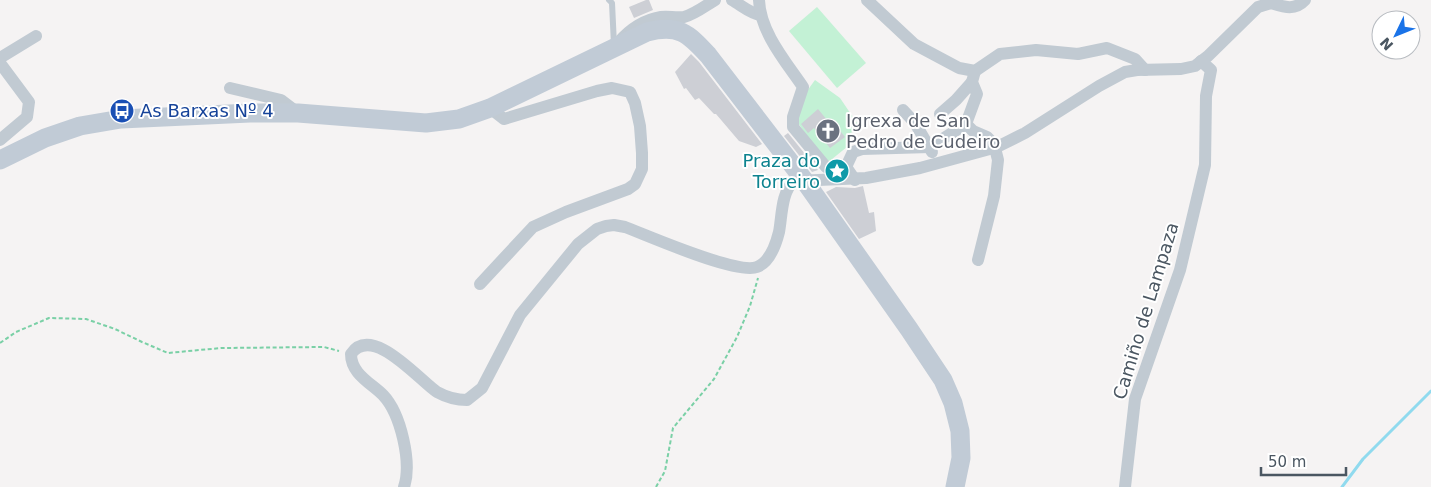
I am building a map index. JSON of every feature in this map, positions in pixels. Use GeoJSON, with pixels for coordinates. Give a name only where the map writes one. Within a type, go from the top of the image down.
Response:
{"type":"FeatureCollection","features":[{"type":"Feature","properties":{"kind":"street"},"geometry":{"type":"LineString","coordinates":[[614,47],[629,30],[642,23],[660,17],[683,17],[694,13],[715,0]]}},
{"type":"Feature","properties":{"kind":"street"},"geometry":{"type":"LineString","coordinates":[[732,0],[755,14],[761,15]]}},
{"type":"Feature","properties":{"kind":"street"},"geometry":{"type":"LineString","coordinates":[[759,0],[761,15],[770,37],[803,88],[793,117],[793,127],[826,167],[846,167]]}},
{"type":"Feature","properties":{"kind":"street"},"geometry":{"type":"LineString","coordinates":[[846,167],[853,152],[862,149],[930,147],[950,136],[968,119],[976,94],[973,77],[914,44],[867,0]]}},
{"type":"Feature","properties":{"kind":"street"},"geometry":{"type":"LineString","coordinates":[[404,487],[406,468],[404,443],[397,416],[383,396],[360,376],[351,361],[351,354],[355,349],[365,345],[377,348],[398,358],[435,390],[456,399],[467,400],[482,388],[511,330],[525,307],[578,244],[592,232],[606,226],[625,227],[687,252],[751,268],[763,264],[770,254],[777,238],[783,206],[790,184],[794,181],[855,180],[920,168],[996,148],[1030,130],[1117,76],[1131,70],[1188,68],[1201,61],[1258,7],[1270,2],[1291,8],[1300,5],[1305,0]]}},
{"type":"Feature","properties":{"kind":"street"},"geometry":{"type":"LineString","coordinates":[[0,160],[45,138],[80,126],[121,119],[250,113],[298,113],[426,123],[459,119],[490,108],[646,32],[664,28],[672,29],[690,36],[708,55],[804,180],[936,369],[950,393],[958,418],[961,458],[955,487]]}},
{"type":"Feature","properties":{"kind":"street"},"geometry":{"type":"LineString","coordinates":[[0,58],[36,36]]}},
{"type":"Feature","properties":{"kind":"street"},"geometry":{"type":"LineString","coordinates":[[940,114],[956,100],[973,77],[1000,54],[1036,50],[1078,54],[1107,48],[1135,59],[1145,70]]}},
{"type":"Feature","properties":{"kind":"street","name":"Camiño de Lampaza"},"geometry":{"type":"LineString","coordinates":[[1125,487],[1135,399],[1180,270],[1205,165],[1206,96],[1211,70],[1201,61]]}},
{"type":"Feature","properties":{"kind":"street"},"geometry":{"type":"LineString","coordinates":[[0,63],[29,102],[27,117],[0,140]]}},
{"type":"Feature","properties":{"kind":"street"},"geometry":{"type":"LineString","coordinates":[[230,88],[281,100],[298,113]]}},
{"type":"Feature","properties":{"kind":"street"},"geometry":{"type":"LineString","coordinates":[[480,284],[533,227],[566,212],[628,189],[639,178],[642,169],[640,126],[636,104],[630,92],[612,88],[597,91],[504,119],[490,108]]}},
{"type":"Feature","properties":{"kind":"street"},"geometry":{"type":"LineString","coordinates":[[956,100],[973,131],[987,137],[996,148],[998,160],[994,196],[978,260]]}},
{"type":"Feature","properties":{"kind":"street"},"geometry":{"type":"LineString","coordinates":[[903,110],[916,123],[938,163]]}},
{"type":"Feature","properties":{"kind":"street"},"geometry":{"type":"LineString","coordinates":[[846,167],[855,180]]}},
{"type":"Feature","properties":{"kind":"lane"},"geometry":{"type":"LineString","coordinates":[[609,0],[612,3],[614,47]]}},
{"type":"Feature","properties":{"kind":"path"},"geometry":{"type":"LineString","coordinates":[[656,487],[665,471],[673,428],[714,379],[737,337],[750,306],[763,264]]}},
{"type":"Feature","properties":{"kind":"path"},"geometry":{"type":"LineString","coordinates":[[0,343],[16,332],[49,318],[86,319],[115,329],[168,353],[221,348],[324,347],[351,354]]}},
{"type":"Feature","properties":{"kind":"green space"},"geometry":{"type":"Polygon","coordinates":[[[817,7],[866,63],[837,88],[789,31],[817,7]]]}},
{"type":"Feature","properties":{"kind":"green space"},"geometry":{"type":"Polygon","coordinates":[[[815,80],[840,98],[861,129],[850,133],[853,142],[826,164],[796,120],[802,98],[815,80]]]}},
{"type":"Feature","properties":{"kind":"building"},"geometry":{"type":"Polygon","coordinates":[[[649,0],[653,10],[634,18],[629,7],[649,0]]]}},
{"type":"Feature","properties":{"kind":"building"},"geometry":{"type":"Polygon","coordinates":[[[691,54],[762,144],[756,147],[739,141],[716,114],[699,98],[695,100],[686,88],[684,89],[675,72],[691,54]]]}},
{"type":"Feature","properties":{"kind":"building","name":"Igrexa de San Pedro de Cudeiro"},"geometry":{"type":"Polygon","coordinates":[[[818,109],[827,120],[830,118],[845,137],[830,148],[814,128],[808,133],[801,124],[818,109]]]}},
{"type":"Feature","properties":{"kind":"building"},"geometry":{"type":"Polygon","coordinates":[[[788,133],[818,170],[812,172],[784,136],[788,133]]]}},
{"type":"Feature","properties":{"kind":"building"},"geometry":{"type":"Polygon","coordinates":[[[863,186],[869,213],[874,212],[876,231],[859,239],[826,192],[836,187],[855,188],[863,186]]]}},
{"type":"Feature","properties":{"kind":"waterway"},"geometry":{"type":"LineString","coordinates":[[1342,487],[1363,459],[1431,391]]}},
{"type":"Feature","properties":{"kind":"place","name":"As Barxas Nº 4"},"geometry":{"type":"Point","coordinates":[122,111]}},
{"type":"Feature","properties":{"kind":"place","name":"Igrexa de San Pedro de Cudeiro"},"geometry":{"type":"Point","coordinates":[828,131]}},
{"type":"Feature","properties":{"kind":"place","name":"Praza do Torreiro"},"geometry":{"type":"Point","coordinates":[837,171]}}]}
